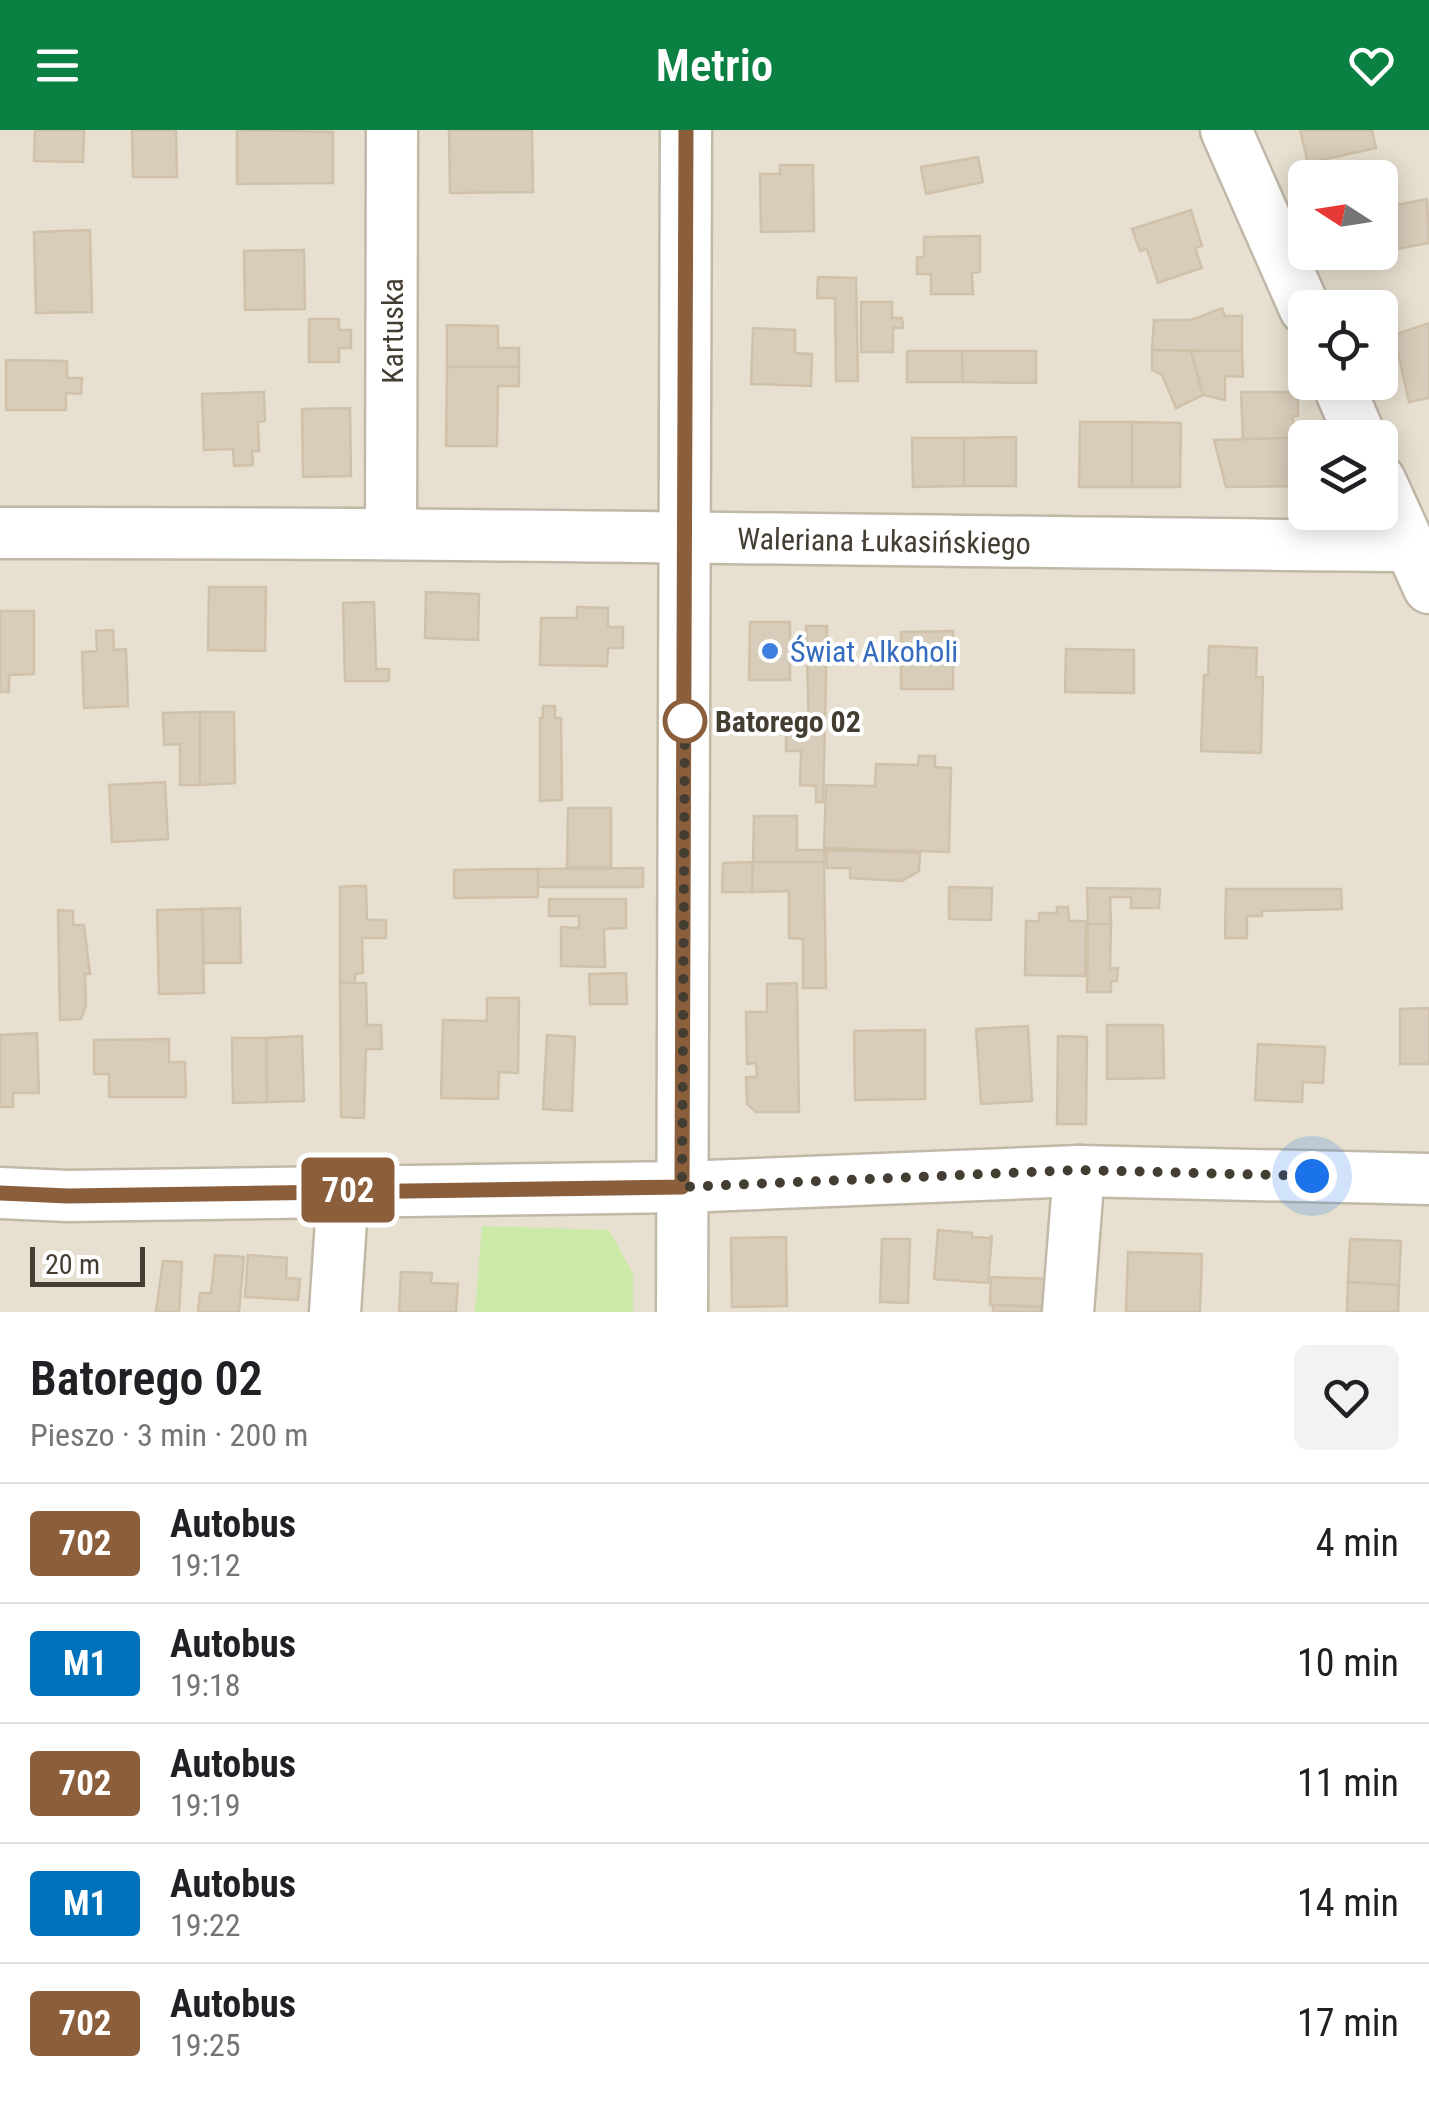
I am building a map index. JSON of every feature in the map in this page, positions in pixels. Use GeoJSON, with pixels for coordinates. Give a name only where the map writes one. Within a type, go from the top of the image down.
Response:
{"type":"FeatureCollection","features":[{"type":"Feature","properties":{"kind":"street","name":"Kartuska"},"geometry":{"type":"LineString","coordinates":[[391,532],[392,130]]}},
{"type":"Feature","properties":{"kind":"street"},"geometry":{"type":"LineString","coordinates":[[682,1312],[686,130]]}},
{"type":"Feature","properties":{"kind":"street"},"geometry":{"type":"LineString","coordinates":[[1226,130],[1297,290]]}},
{"type":"Feature","properties":{"kind":"street"},"geometry":{"type":"LineString","coordinates":[[1398,520],[1419,567]]}},
{"type":"Feature","properties":{"kind":"street","name":"Waleriana Łukasińskiego"},"geometry":{"type":"LineString","coordinates":[[0,533],[391,532],[686,539],[1419,567]]}},
{"type":"Feature","properties":{"kind":"street"},"geometry":{"type":"LineString","coordinates":[[1068,1312],[1079,1170]]}},
{"type":"Feature","properties":{"kind":"street"},"geometry":{"type":"LineString","coordinates":[[0,1193],[68,1196],[682,1187],[1079,1170],[1429,1179]]}},
{"type":"Feature","properties":{"kind":"street"},"geometry":{"type":"LineString","coordinates":[[335,1312],[343,1190]]}},
{"type":"Feature","properties":{"kind":"shaded area"},"geometry":{"type":"Polygon","coordinates":[[[0,130],[1429,130],[1429,1312],[0,1312],[0,130]]]}},
{"type":"Feature","properties":{"kind":"green space"},"geometry":{"type":"Polygon","coordinates":[[[482,1226],[609,1230],[633,1274],[633,1312],[475,1312],[482,1226]]]}},
{"type":"Feature","properties":{"kind":"building"},"geometry":{"type":"Polygon","coordinates":[[[35,130],[84,130],[83,162],[34,161],[35,130]]]}},
{"type":"Feature","properties":{"kind":"building"},"geometry":{"type":"Polygon","coordinates":[[[132,130],[176,130],[177,177],[133,177],[132,130]]]}},
{"type":"Feature","properties":{"kind":"building"},"geometry":{"type":"Polygon","coordinates":[[[237,130],[333,132],[333,183],[237,184],[237,130]]]}},
{"type":"Feature","properties":{"kind":"building"},"geometry":{"type":"Polygon","coordinates":[[[449,130],[532,130],[533,192],[450,193],[449,130]]]}},
{"type":"Feature","properties":{"kind":"building"},"geometry":{"type":"Polygon","coordinates":[[[1300,130],[1372,130],[1376,148],[1307,160],[1300,130]]]}},
{"type":"Feature","properties":{"kind":"building"},"geometry":{"type":"Polygon","coordinates":[[[978,157],[983,182],[926,194],[921,167],[978,157]]]}},
{"type":"Feature","properties":{"kind":"building"},"geometry":{"type":"Polygon","coordinates":[[[780,165],[813,165],[814,231],[761,232],[760,174],[780,174],[780,165]]]}},
{"type":"Feature","properties":{"kind":"building"},"geometry":{"type":"Polygon","coordinates":[[[1427,199],[1429,243],[1398,249],[1398,205],[1427,199]]]}},
{"type":"Feature","properties":{"kind":"building"},"geometry":{"type":"Polygon","coordinates":[[[1191,210],[1202,246],[1195,248],[1202,268],[1158,283],[1147,249],[1140,251],[1132,229],[1191,210]]]}},
{"type":"Feature","properties":{"kind":"building"},"geometry":{"type":"Polygon","coordinates":[[[90,230],[92,312],[36,313],[34,232],[90,230]]]}},
{"type":"Feature","properties":{"kind":"building"},"geometry":{"type":"Polygon","coordinates":[[[980,236],[980,272],[972,273],[973,294],[931,294],[931,274],[917,274],[917,257],[924,257],[924,237],[980,236]]]}},
{"type":"Feature","properties":{"kind":"building"},"geometry":{"type":"Polygon","coordinates":[[[304,250],[305,309],[245,310],[244,251],[304,250]]]}},
{"type":"Feature","properties":{"kind":"building"},"geometry":{"type":"Polygon","coordinates":[[[818,277],[856,278],[858,381],[836,381],[835,298],[817,298],[818,277]]]}},
{"type":"Feature","properties":{"kind":"building"},"geometry":{"type":"Polygon","coordinates":[[[861,302],[892,302],[892,318],[902,318],[903,328],[893,328],[893,352],[861,352],[861,302]]]}},
{"type":"Feature","properties":{"kind":"building"},"geometry":{"type":"Polygon","coordinates":[[[1222,308],[1225,316],[1242,316],[1242,351],[1152,350],[1154,320],[1191,320],[1222,308]]]}},
{"type":"Feature","properties":{"kind":"building"},"geometry":{"type":"Polygon","coordinates":[[[309,319],[339,319],[339,330],[351,330],[351,348],[339,348],[339,362],[309,362],[309,319]]]}},
{"type":"Feature","properties":{"kind":"building"},"geometry":{"type":"Polygon","coordinates":[[[1429,323],[1429,398],[1409,402],[1398,353],[1398,334],[1429,323]]]}},
{"type":"Feature","properties":{"kind":"building"},"geometry":{"type":"Polygon","coordinates":[[[447,325],[498,326],[498,348],[519,348],[519,367],[447,367],[447,325]]]}},
{"type":"Feature","properties":{"kind":"building"},"geometry":{"type":"Polygon","coordinates":[[[753,328],[795,330],[795,353],[812,354],[811,386],[751,384],[753,328]]]}},
{"type":"Feature","properties":{"kind":"building"},"geometry":{"type":"Polygon","coordinates":[[[1152,350],[1191,351],[1203,395],[1176,408],[1162,375],[1152,370],[1152,350]]]}},
{"type":"Feature","properties":{"kind":"building"},"geometry":{"type":"Polygon","coordinates":[[[907,351],[962,351],[963,382],[907,382],[907,351]]]}},
{"type":"Feature","properties":{"kind":"building"},"geometry":{"type":"Polygon","coordinates":[[[962,351],[1036,351],[1036,383],[963,382],[962,351]]]}},
{"type":"Feature","properties":{"kind":"building"},"geometry":{"type":"Polygon","coordinates":[[[1191,351],[1242,351],[1243,377],[1225,376],[1225,400],[1203,395],[1191,351]]]}},
{"type":"Feature","properties":{"kind":"building"},"geometry":{"type":"Polygon","coordinates":[[[6,360],[67,361],[67,378],[82,378],[81,394],[66,393],[66,410],[6,410],[6,360]]]}},
{"type":"Feature","properties":{"kind":"building"},"geometry":{"type":"Polygon","coordinates":[[[447,367],[519,367],[519,386],[498,386],[497,446],[446,446],[447,367]]]}},
{"type":"Feature","properties":{"kind":"building"},"geometry":{"type":"Polygon","coordinates":[[[264,392],[265,421],[258,422],[259,451],[252,451],[253,465],[234,466],[233,449],[204,450],[202,394],[264,392]]]}},
{"type":"Feature","properties":{"kind":"building"},"geometry":{"type":"Polygon","coordinates":[[[1241,392],[1288,392],[1288,400],[1298,400],[1298,416],[1288,420],[1288,438],[1243,439],[1241,392]]]}},
{"type":"Feature","properties":{"kind":"building"},"geometry":{"type":"Polygon","coordinates":[[[350,408],[351,476],[303,477],[302,409],[350,408]]]}},
{"type":"Feature","properties":{"kind":"building"},"geometry":{"type":"Polygon","coordinates":[[[1080,422],[1132,422],[1132,487],[1079,487],[1080,422]]]}},
{"type":"Feature","properties":{"kind":"building"},"geometry":{"type":"Polygon","coordinates":[[[1132,422],[1181,423],[1180,487],[1132,487],[1132,422]]]}},
{"type":"Feature","properties":{"kind":"building"},"geometry":{"type":"Polygon","coordinates":[[[1016,437],[1016,486],[964,486],[964,438],[1016,437]]]}},
{"type":"Feature","properties":{"kind":"building"},"geometry":{"type":"Polygon","coordinates":[[[912,438],[964,438],[964,486],[913,487],[912,438]]]}},
{"type":"Feature","properties":{"kind":"building"},"geometry":{"type":"Polygon","coordinates":[[[1288,438],[1288,486],[1226,487],[1214,440],[1288,438]]]}},
{"type":"Feature","properties":{"kind":"building"},"geometry":{"type":"Polygon","coordinates":[[[209,587],[266,587],[265,651],[208,650],[209,587]]]}},
{"type":"Feature","properties":{"kind":"building"},"geometry":{"type":"Polygon","coordinates":[[[426,592],[479,594],[478,640],[425,638],[426,592]]]}},
{"type":"Feature","properties":{"kind":"building"},"geometry":{"type":"Polygon","coordinates":[[[374,602],[376,669],[389,669],[389,681],[345,681],[343,603],[374,602]]]}},
{"type":"Feature","properties":{"kind":"building"},"geometry":{"type":"Polygon","coordinates":[[[577,607],[608,608],[608,627],[623,627],[623,648],[608,648],[607,666],[540,665],[541,618],[577,618],[577,607]]]}},
{"type":"Feature","properties":{"kind":"building"},"geometry":{"type":"Polygon","coordinates":[[[0,611],[34,611],[34,674],[9,675],[9,692],[0,692],[0,611]]]}},
{"type":"Feature","properties":{"kind":"building","name":"Świat Alkoholi"},"geometry":{"type":"Polygon","coordinates":[[[750,622],[790,622],[790,680],[749,680],[750,622]]]}},
{"type":"Feature","properties":{"kind":"building"},"geometry":{"type":"Polygon","coordinates":[[[806,626],[827,626],[825,726],[809,726],[806,626]]]}},
{"type":"Feature","properties":{"kind":"building"},"geometry":{"type":"Polygon","coordinates":[[[113,630],[114,650],[126,649],[128,706],[84,708],[82,652],[97,651],[96,631],[113,630]]]}},
{"type":"Feature","properties":{"kind":"building"},"geometry":{"type":"Polygon","coordinates":[[[953,631],[953,689],[901,689],[901,632],[953,631]]]}},
{"type":"Feature","properties":{"kind":"building"},"geometry":{"type":"Polygon","coordinates":[[[1209,646],[1257,648],[1256,677],[1263,677],[1261,753],[1201,751],[1209,646]]]}},
{"type":"Feature","properties":{"kind":"building"},"geometry":{"type":"Polygon","coordinates":[[[1066,649],[1134,650],[1134,693],[1065,692],[1066,649]]]}},
{"type":"Feature","properties":{"kind":"building"},"geometry":{"type":"Polygon","coordinates":[[[543,706],[555,706],[555,718],[561,718],[562,800],[540,801],[543,706]]]}},
{"type":"Feature","properties":{"kind":"building"},"geometry":{"type":"Polygon","coordinates":[[[200,712],[200,785],[180,785],[180,744],[164,745],[163,713],[200,712]]]}},
{"type":"Feature","properties":{"kind":"building"},"geometry":{"type":"Polygon","coordinates":[[[200,712],[234,712],[235,783],[200,785],[200,712]]]}},
{"type":"Feature","properties":{"kind":"building"},"geometry":{"type":"Polygon","coordinates":[[[801,726],[825,726],[823,802],[816,802],[816,786],[800,785],[801,751],[786,751],[786,735],[801,735],[801,726]]]}},
{"type":"Feature","properties":{"kind":"building"},"geometry":{"type":"Polygon","coordinates":[[[919,756],[935,756],[935,767],[951,768],[949,852],[824,848],[826,785],[875,786],[876,764],[918,765],[919,756]]]}},
{"type":"Feature","properties":{"kind":"building"},"geometry":{"type":"Polygon","coordinates":[[[165,782],[168,839],[112,842],[109,785],[165,782]]]}},
{"type":"Feature","properties":{"kind":"building"},"geometry":{"type":"Polygon","coordinates":[[[568,808],[611,808],[611,867],[567,867],[568,808]]]}},
{"type":"Feature","properties":{"kind":"building"},"geometry":{"type":"Polygon","coordinates":[[[754,816],[797,816],[797,850],[824,850],[824,862],[753,862],[754,816]]]}},
{"type":"Feature","properties":{"kind":"building"},"geometry":{"type":"Polygon","coordinates":[[[826,850],[920,853],[919,871],[902,881],[850,878],[850,868],[827,868],[826,850]]]}},
{"type":"Feature","properties":{"kind":"building"},"geometry":{"type":"Polygon","coordinates":[[[753,862],[752,892],[722,892],[723,863],[753,862]]]}},
{"type":"Feature","properties":{"kind":"building"},"geometry":{"type":"Polygon","coordinates":[[[753,862],[824,862],[826,988],[803,988],[803,939],[789,938],[789,891],[752,892],[753,862]]]}},
{"type":"Feature","properties":{"kind":"building"},"geometry":{"type":"Polygon","coordinates":[[[643,868],[643,887],[538,887],[538,869],[643,868]]]}},
{"type":"Feature","properties":{"kind":"building"},"geometry":{"type":"Polygon","coordinates":[[[538,869],[538,897],[454,898],[454,870],[538,869]]]}},
{"type":"Feature","properties":{"kind":"building"},"geometry":{"type":"Polygon","coordinates":[[[366,886],[367,920],[386,920],[386,938],[362,938],[363,973],[355,974],[355,983],[340,983],[340,887],[366,886]]]}},
{"type":"Feature","properties":{"kind":"building"},"geometry":{"type":"Polygon","coordinates":[[[949,887],[992,888],[991,920],[949,919],[949,887]]]}},
{"type":"Feature","properties":{"kind":"building"},"geometry":{"type":"Polygon","coordinates":[[[1087,888],[1160,889],[1159,908],[1131,908],[1131,897],[1110,897],[1111,924],[1088,924],[1087,888]]]}},
{"type":"Feature","properties":{"kind":"building"},"geometry":{"type":"Polygon","coordinates":[[[1226,889],[1341,889],[1342,909],[1262,911],[1262,916],[1247,916],[1247,938],[1225,938],[1226,889]]]}},
{"type":"Feature","properties":{"kind":"building"},"geometry":{"type":"Polygon","coordinates":[[[549,899],[626,899],[626,928],[604,929],[605,967],[561,966],[561,927],[579,928],[579,916],[549,916],[549,899]]]}},
{"type":"Feature","properties":{"kind":"building"},"geometry":{"type":"Polygon","coordinates":[[[1057,907],[1068,907],[1069,921],[1086,921],[1085,976],[1025,975],[1026,921],[1039,921],[1039,913],[1057,913],[1057,907]]]}},
{"type":"Feature","properties":{"kind":"building"},"geometry":{"type":"Polygon","coordinates":[[[240,908],[241,963],[204,963],[202,909],[240,908]]]}},
{"type":"Feature","properties":{"kind":"building"},"geometry":{"type":"Polygon","coordinates":[[[202,909],[204,993],[159,994],[157,910],[202,909]]]}},
{"type":"Feature","properties":{"kind":"building"},"geometry":{"type":"Polygon","coordinates":[[[58,910],[73,911],[73,925],[84,925],[90,974],[85,974],[86,1005],[81,1019],[60,1020],[58,910]]]}},
{"type":"Feature","properties":{"kind":"building"},"geometry":{"type":"Polygon","coordinates":[[[1088,924],[1111,924],[1110,968],[1118,968],[1117,981],[1111,981],[1111,992],[1087,992],[1088,924]]]}},
{"type":"Feature","properties":{"kind":"building"},"geometry":{"type":"Polygon","coordinates":[[[626,973],[627,1004],[590,1004],[589,974],[626,973]]]}},
{"type":"Feature","properties":{"kind":"building"},"geometry":{"type":"Polygon","coordinates":[[[340,983],[366,983],[367,1025],[381,1025],[382,1049],[366,1049],[364,1118],[341,1117],[340,983]]]}},
{"type":"Feature","properties":{"kind":"building"},"geometry":{"type":"Polygon","coordinates":[[[797,983],[799,1112],[756,1112],[747,1104],[746,1077],[757,1077],[756,1063],[747,1064],[746,1012],[767,1012],[767,984],[797,983]]]}},
{"type":"Feature","properties":{"kind":"building"},"geometry":{"type":"Polygon","coordinates":[[[487,998],[519,998],[518,1073],[499,1072],[498,1099],[441,1098],[443,1020],[487,1021],[487,998]]]}},
{"type":"Feature","properties":{"kind":"building"},"geometry":{"type":"Polygon","coordinates":[[[1429,1008],[1429,1064],[1400,1064],[1400,1009],[1429,1008]]]}},
{"type":"Feature","properties":{"kind":"building"},"geometry":{"type":"Polygon","coordinates":[[[1107,1025],[1163,1025],[1164,1078],[1107,1079],[1107,1025]]]}},
{"type":"Feature","properties":{"kind":"building"},"geometry":{"type":"Polygon","coordinates":[[[1028,1026],[1032,1101],[981,1104],[976,1029],[1028,1026]]]}},
{"type":"Feature","properties":{"kind":"building"},"geometry":{"type":"Polygon","coordinates":[[[925,1030],[925,1099],[855,1100],[854,1031],[925,1030]]]}},
{"type":"Feature","properties":{"kind":"building"},"geometry":{"type":"Polygon","coordinates":[[[37,1033],[39,1093],[13,1093],[13,1107],[0,1107],[0,1035],[37,1033]]]}},
{"type":"Feature","properties":{"kind":"building"},"geometry":{"type":"Polygon","coordinates":[[[547,1035],[575,1037],[572,1111],[543,1109],[547,1035]]]}},
{"type":"Feature","properties":{"kind":"building"},"geometry":{"type":"Polygon","coordinates":[[[302,1036],[304,1101],[267,1102],[266,1038],[302,1036]]]}},
{"type":"Feature","properties":{"kind":"building"},"geometry":{"type":"Polygon","coordinates":[[[1058,1036],[1087,1037],[1086,1124],[1057,1124],[1058,1036]]]}},
{"type":"Feature","properties":{"kind":"building"},"geometry":{"type":"Polygon","coordinates":[[[232,1038],[266,1038],[267,1102],[233,1103],[232,1038]]]}},
{"type":"Feature","properties":{"kind":"building"},"geometry":{"type":"Polygon","coordinates":[[[169,1039],[169,1062],[185,1062],[186,1097],[109,1097],[109,1074],[94,1074],[94,1040],[169,1039]]]}},
{"type":"Feature","properties":{"kind":"building"},"geometry":{"type":"Polygon","coordinates":[[[1258,1044],[1325,1047],[1323,1083],[1303,1082],[1302,1102],[1255,1100],[1258,1044]]]}},
{"type":"Feature","properties":{"kind":"building"},"geometry":{"type":"Polygon","coordinates":[[[938,1230],[972,1233],[972,1237],[992,1235],[988,1283],[934,1279],[938,1230]]]}},
{"type":"Feature","properties":{"kind":"building"},"geometry":{"type":"Polygon","coordinates":[[[786,1237],[787,1306],[732,1307],[731,1238],[786,1237]]]}},
{"type":"Feature","properties":{"kind":"building"},"geometry":{"type":"Polygon","coordinates":[[[882,1239],[910,1239],[908,1303],[880,1302],[882,1239]]]}},
{"type":"Feature","properties":{"kind":"building"},"geometry":{"type":"Polygon","coordinates":[[[1350,1239],[1401,1241],[1399,1285],[1348,1282],[1350,1239]]]}},
{"type":"Feature","properties":{"kind":"building"},"geometry":{"type":"Polygon","coordinates":[[[1128,1252],[1202,1254],[1200,1312],[1126,1312],[1128,1252]]]}},
{"type":"Feature","properties":{"kind":"building"},"geometry":{"type":"Polygon","coordinates":[[[215,1255],[244,1257],[239,1312],[198,1312],[200,1293],[211,1293],[215,1255]]]}},
{"type":"Feature","properties":{"kind":"building"},"geometry":{"type":"Polygon","coordinates":[[[248,1255],[287,1258],[286,1278],[300,1279],[298,1300],[245,1297],[248,1255]]]}},
{"type":"Feature","properties":{"kind":"building"},"geometry":{"type":"Polygon","coordinates":[[[163,1261],[182,1262],[179,1312],[156,1312],[163,1261]]]}},
{"type":"Feature","properties":{"kind":"building"},"geometry":{"type":"Polygon","coordinates":[[[401,1272],[432,1273],[431,1283],[458,1284],[456,1312],[399,1312],[401,1272]]]}},
{"type":"Feature","properties":{"kind":"building"},"geometry":{"type":"Polygon","coordinates":[[[991,1277],[1052,1279],[1051,1307],[990,1305],[991,1277]]]}},
{"type":"Feature","properties":{"kind":"building"},"geometry":{"type":"Polygon","coordinates":[[[1348,1282],[1399,1285],[1398,1312],[1347,1312],[1348,1282]]]}},
{"type":"Feature","properties":{"kind":"building"},"geometry":{"type":"Polygon","coordinates":[[[993,1305],[1042,1307],[1041,1312],[993,1312],[993,1305]]]}},
{"type":"Feature","properties":{"kind":"bus line","name":"702"},"geometry":{"type":"LineString","coordinates":[[0,1193],[68,1196],[682,1187],[686,130]]}},
{"type":"Feature","properties":{"kind":"place","name":"Świat Alkoholi"},"geometry":{"type":"Point","coordinates":[770,651]}},
{"type":"Feature","properties":{"kind":"place","name":"Batorego 02"},"geometry":{"type":"Point","coordinates":[685,721]}},
{"type":"Feature","properties":{"kind":"route"},"geometry":{"type":"LineString","coordinates":[[685,721],[685,715],[682,1187],[1079,1170],[1312,1176]]}}]}
